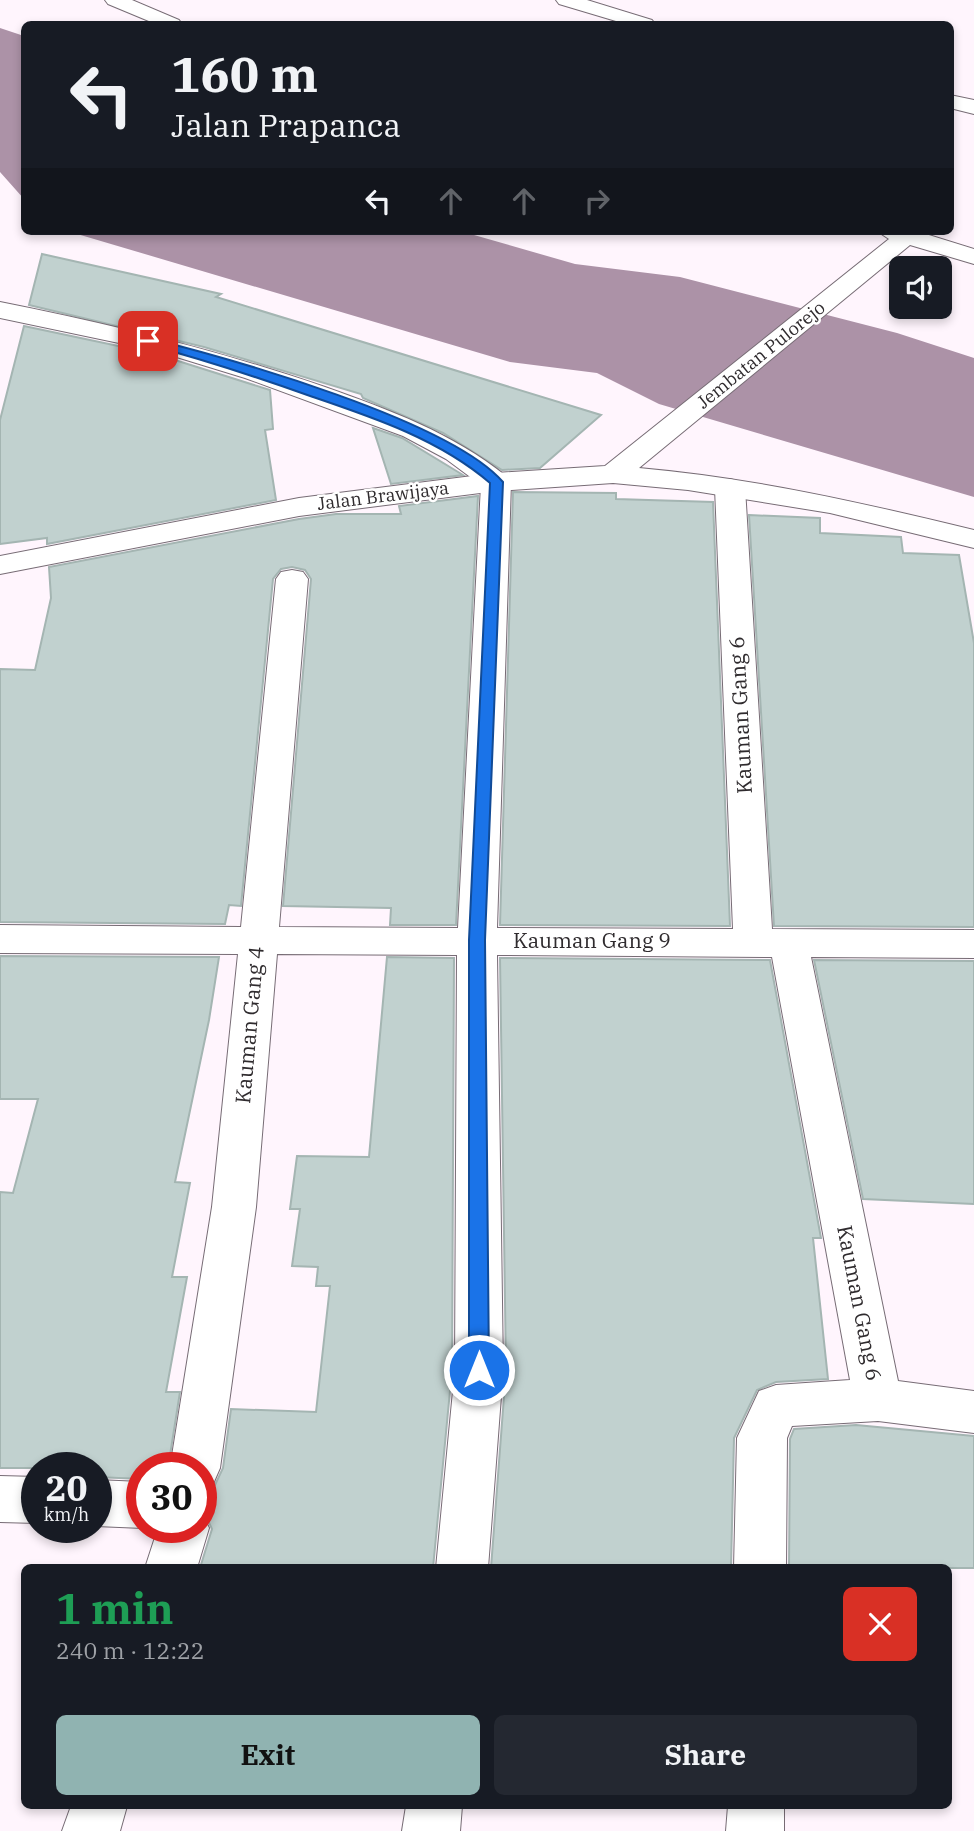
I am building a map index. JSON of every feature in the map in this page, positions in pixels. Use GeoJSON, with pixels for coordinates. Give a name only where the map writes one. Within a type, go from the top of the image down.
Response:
{"type":"FeatureCollection","features":[{"type":"Feature","properties":{"kind":"street"},"geometry":{"type":"LineString","coordinates":[[115,0],[165,21]]}},
{"type":"Feature","properties":{"kind":"street"},"geometry":{"type":"LineString","coordinates":[[566,0],[617,9],[639,21]]}},
{"type":"Feature","properties":{"kind":"street"},"geometry":{"type":"LineString","coordinates":[[954,102],[974,107]]}},
{"type":"Feature","properties":{"kind":"street","name":"Jembatan Pulorejo"},"geometry":{"type":"LineString","coordinates":[[613,474],[879,261],[897,235]]}},
{"type":"Feature","properties":{"kind":"street"},"geometry":{"type":"LineString","coordinates":[[901,235],[974,257]]}},
{"type":"Feature","properties":{"kind":"street"},"geometry":{"type":"LineString","coordinates":[[0,310],[148,341],[246,369],[428,436],[470,459],[496,482],[477,940],[479,1370],[474,1456],[462,1564]]}},
{"type":"Feature","properties":{"kind":"street","name":"Jalan Brawijaya"},"geometry":{"type":"LineString","coordinates":[[0,565],[299,507],[496,482],[613,474],[730,488],[843,507],[974,539]]}},
{"type":"Feature","properties":{"kind":"street","name":"Kauman Gang 6"},"geometry":{"type":"LineString","coordinates":[[730,488],[771,943],[878,1401],[806,1402],[776,1406],[762,1438],[760,1564]]}},
{"type":"Feature","properties":{"kind":"street","name":"Kauman Gang 4"},"geometry":{"type":"LineString","coordinates":[[197,1452],[234,1206],[292,579]]}},
{"type":"Feature","properties":{"kind":"street","name":"Kauman Gang 9"},"geometry":{"type":"LineString","coordinates":[[0,939],[258,938],[974,944]]}},
{"type":"Feature","properties":{"kind":"street"},"geometry":{"type":"LineString","coordinates":[[878,1401],[974,1412]]}},
{"type":"Feature","properties":{"kind":"street"},"geometry":{"type":"LineString","coordinates":[[0,1499],[21,1500]]}},
{"type":"Feature","properties":{"kind":"street"},"geometry":{"type":"LineString","coordinates":[[172,1564],[178,1543]]}},
{"type":"Feature","properties":{"kind":"street"},"geometry":{"type":"LineString","coordinates":[[92,1831],[98,1809]]}},
{"type":"Feature","properties":{"kind":"street"},"geometry":{"type":"LineString","coordinates":[[431,1831],[434,1809]]}},
{"type":"Feature","properties":{"kind":"street"},"geometry":{"type":"LineString","coordinates":[[755,1809],[755,1831]]}},
{"type":"Feature","properties":{"kind":"shaded area"},"geometry":{"type":"Polygon","coordinates":[[[0,28],[21,35],[21,196],[0,172],[0,28]]]}},
{"type":"Feature","properties":{"kind":"shaded area"},"geometry":{"type":"Polygon","coordinates":[[[81,235],[474,235],[575,264],[680,277],[897,333],[974,358],[974,497],[659,404],[597,373],[510,362],[81,235]]]}},
{"type":"Feature","properties":{"kind":"building"},"geometry":{"type":"Polygon","coordinates":[[[42,254],[221,294],[216,297],[601,415],[540,468],[502,470],[443,433],[363,398],[361,394],[204,347],[29,305],[42,254]]]}},
{"type":"Feature","properties":{"kind":"building"},"geometry":{"type":"Polygon","coordinates":[[[24,326],[156,354],[270,390],[273,429],[265,430],[276,500],[47,544],[47,538],[0,544],[0,420],[24,326]]]}},
{"type":"Feature","properties":{"kind":"building"},"geometry":{"type":"Polygon","coordinates":[[[373,428],[402,438],[463,475],[391,484],[373,428]]]}},
{"type":"Feature","properties":{"kind":"building"},"geometry":{"type":"Polygon","coordinates":[[[513,492],[616,493],[616,499],[713,502],[730,926],[500,925],[513,492]]]}},
{"type":"Feature","properties":{"kind":"building"},"geometry":{"type":"Polygon","coordinates":[[[478,496],[456,925],[390,925],[391,908],[283,906],[311,579],[305,570],[292,567],[281,569],[273,579],[241,906],[229,905],[225,924],[0,922],[0,669],[35,670],[51,598],[49,567],[299,519],[336,514],[401,514],[399,506],[478,496]]]}},
{"type":"Feature","properties":{"kind":"building"},"geometry":{"type":"Polygon","coordinates":[[[749,515],[820,518],[820,533],[901,537],[903,553],[959,555],[974,643],[974,927],[774,926],[749,515]]]}},
{"type":"Feature","properties":{"kind":"building"},"geometry":{"type":"Polygon","coordinates":[[[0,956],[219,957],[209,1020],[175,1182],[190,1183],[172,1277],[187,1277],[166,1392],[180,1392],[171,1452],[126,1452],[126,1478],[112,1478],[112,1452],[21,1452],[21,1468],[0,1468],[0,1192],[13,1193],[38,1099],[0,1099],[0,956]]]}},
{"type":"Feature","properties":{"kind":"building"},"geometry":{"type":"Polygon","coordinates":[[[387,957],[454,958],[452,1370],[433,1564],[201,1564],[208,1543],[217,1543],[217,1481],[223,1468],[231,1409],[316,1412],[330,1286],[316,1286],[318,1267],[292,1266],[300,1209],[290,1209],[297,1156],[369,1157],[387,957]]]}},
{"type":"Feature","properties":{"kind":"building"},"geometry":{"type":"Polygon","coordinates":[[[500,958],[770,960],[821,1238],[813,1238],[828,1379],[776,1382],[757,1390],[734,1438],[731,1564],[491,1564],[506,1370],[500,958]]]}},
{"type":"Feature","properties":{"kind":"building"},"geometry":{"type":"Polygon","coordinates":[[[814,960],[974,961],[974,1204],[863,1199],[814,960]]]}},
{"type":"Feature","properties":{"kind":"building"},"geometry":{"type":"Polygon","coordinates":[[[856,1425],[974,1436],[974,1568],[952,1568],[952,1564],[789,1564],[790,1439],[794,1429],[856,1425]]]}},
{"type":"Feature","properties":{"kind":"route"},"geometry":{"type":"LineString","coordinates":[[148,341],[220,360],[388,419],[428,436],[470,459],[496,482],[477,940],[479,1370]]}}]}
